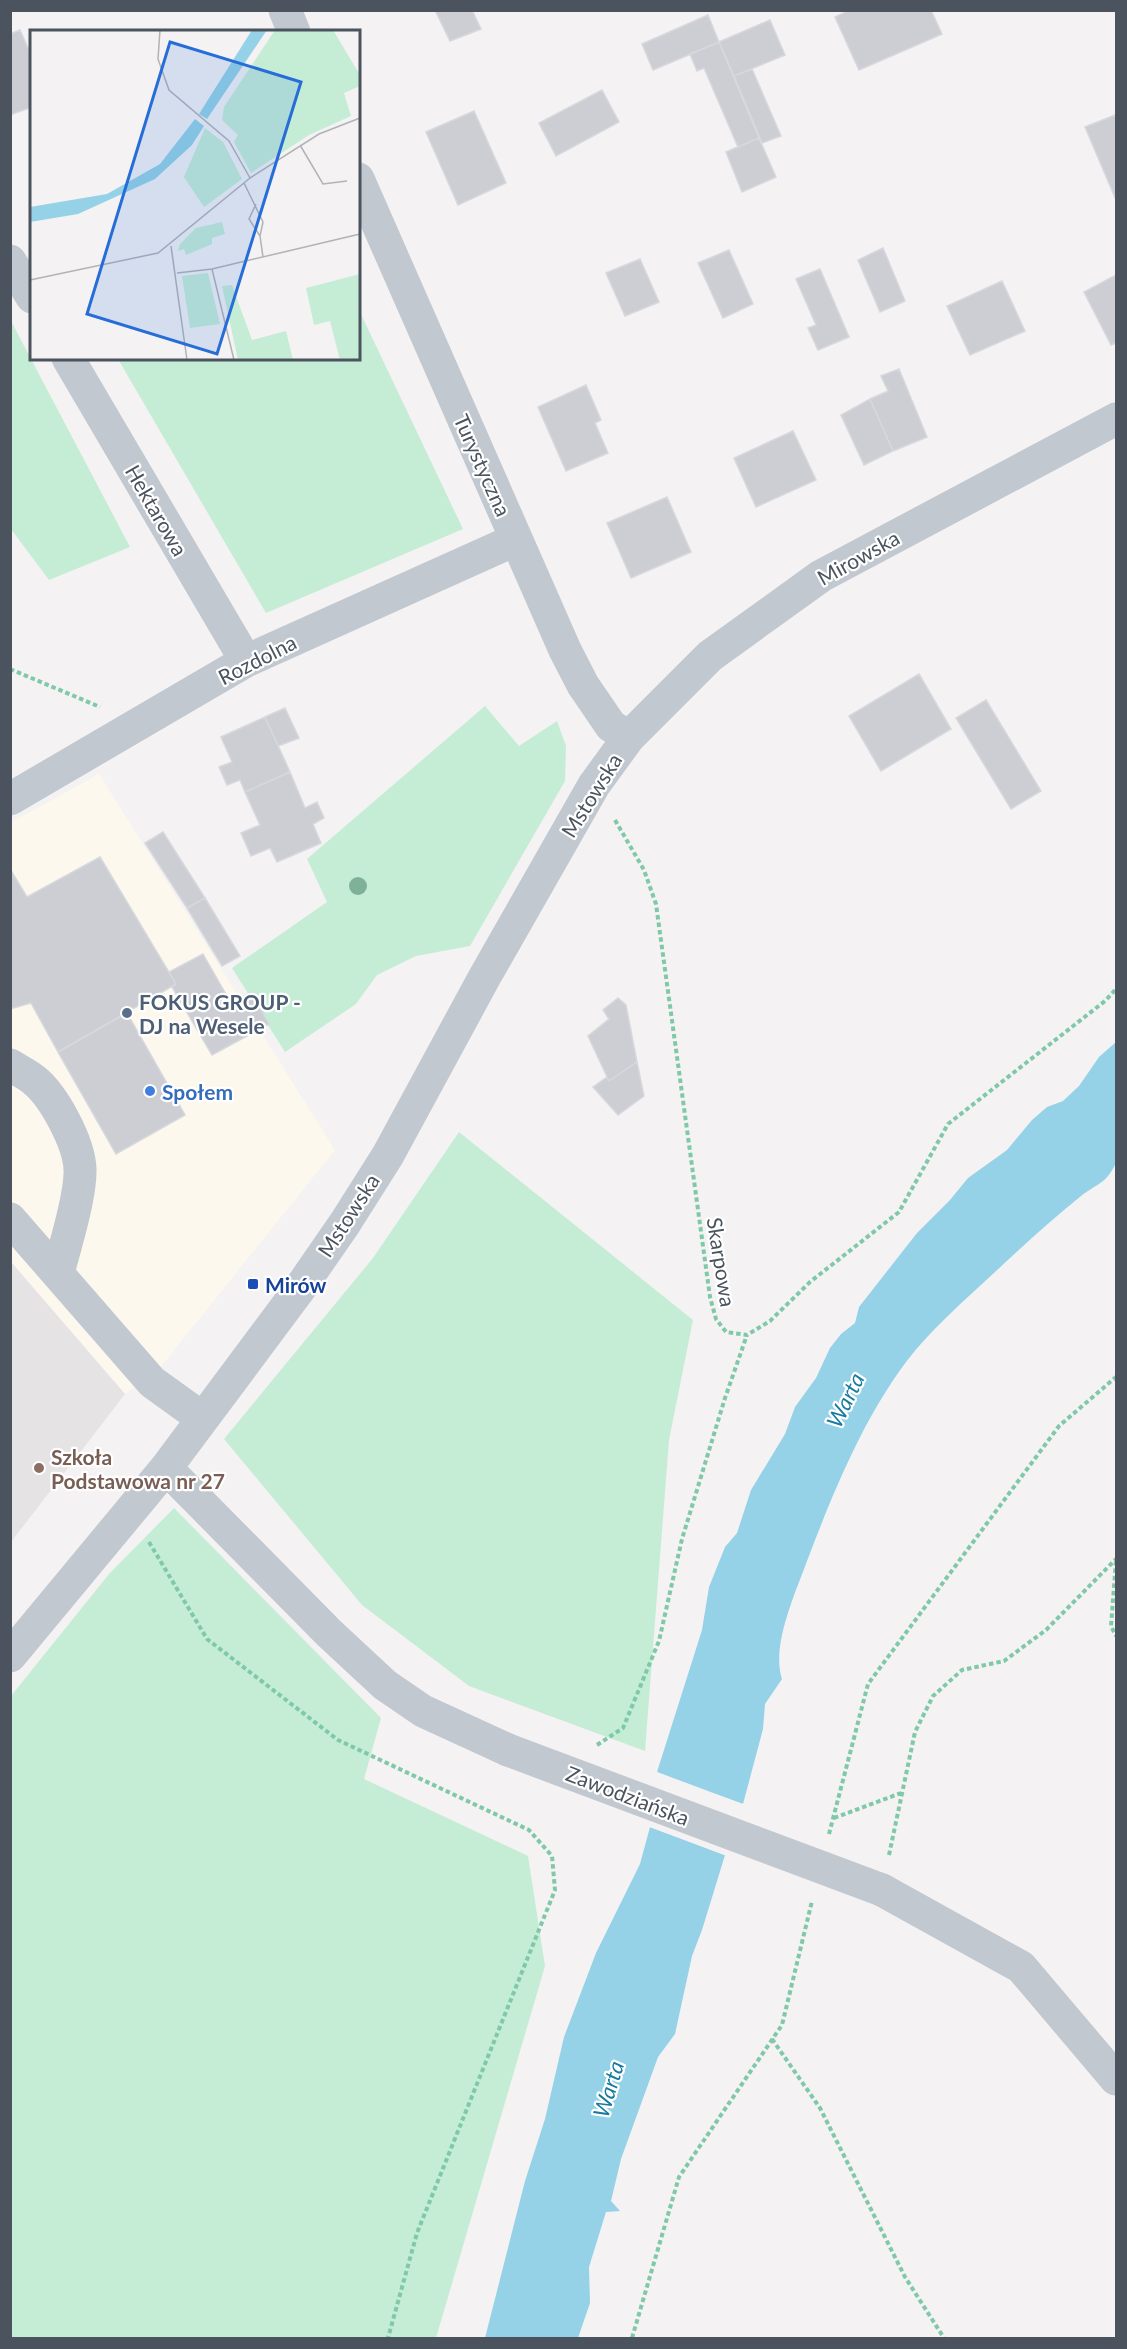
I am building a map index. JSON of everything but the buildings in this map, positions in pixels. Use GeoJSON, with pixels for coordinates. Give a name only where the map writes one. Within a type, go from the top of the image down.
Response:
{"type":"FeatureCollection","features":[{"type":"Feature","properties":{"kind":"street"},"geometry":{"type":"LineString","coordinates":[[285,10],[293,30]]}},
{"type":"Feature","properties":{"kind":"street","name":"Turystyczna"},"geometry":{"type":"LineString","coordinates":[[360,184],[564,650],[583,685],[611,726],[629,737]]}},
{"type":"Feature","properties":{"kind":"street"},"geometry":{"type":"LineString","coordinates":[[10,261],[30,294]]}},
{"type":"Feature","properties":{"kind":"street","name":"Hektarowa"},"geometry":{"type":"LineString","coordinates":[[69,360],[246,662]]}},
{"type":"Feature","properties":{"kind":"street","name":"Mirowska"},"geometry":{"type":"LineString","coordinates":[[629,737],[710,656],[821,576],[1116,418]]}},
{"type":"Feature","properties":{"kind":"street","name":"Rozdolna"},"geometry":{"type":"LineString","coordinates":[[10,799],[246,662],[515,540]]}},
{"type":"Feature","properties":{"kind":"street","name":"Mstowska"},"geometry":{"type":"LineString","coordinates":[[10,1656],[166,1468],[298,1291],[351,1213],[388,1155],[484,978],[594,785],[629,737]]}},
{"type":"Feature","properties":{"kind":"street"},"geometry":{"type":"LineString","coordinates":[[10,1065],[35,1080],[50,1097],[74,1142],[80,1169],[58,1273]]}},
{"type":"Feature","properties":{"kind":"street"},"geometry":{"type":"LineString","coordinates":[[10,1219],[152,1382],[202,1418]]}},
{"type":"Feature","properties":{"kind":"street","name":"Zawodziańska"},"geometry":{"type":"LineString","coordinates":[[166,1468],[329,1633],[385,1685],[423,1711],[508,1750],[882,1890],[1021,1967],[1116,2079]]}},
{"type":"Feature","properties":{"kind":"path"},"geometry":{"type":"LineString","coordinates":[[10,669],[96,705]]}},
{"type":"Feature","properties":{"kind":"path","name":"Skarpowa"},"geometry":{"type":"LineString","coordinates":[[594,785],[644,870],[656,904],[710,1297],[716,1319],[726,1332],[747,1335],[770,1321],[810,1282],[898,1212],[948,1124],[1105,1001],[1116,989]]}},
{"type":"Feature","properties":{"kind":"path"},"geometry":{"type":"LineString","coordinates":[[592,1748],[623,1728],[659,1641],[682,1539],[725,1398],[747,1335]]}},
{"type":"Feature","properties":{"kind":"path"},"geometry":{"type":"LineString","coordinates":[[828,1836],[868,1684],[1059,1426],[1116,1377]]}},
{"type":"Feature","properties":{"kind":"path"},"geometry":{"type":"LineString","coordinates":[[130,1511],[207,1639],[338,1740],[529,1830],[552,1856],[555,1890],[417,2233],[388,2338]]}},
{"type":"Feature","properties":{"kind":"path"},"geometry":{"type":"LineString","coordinates":[[1116,1560],[1111,1626],[1116,1636]]}},
{"type":"Feature","properties":{"kind":"path"},"geometry":{"type":"LineString","coordinates":[[882,1890],[915,1732],[933,1695],[962,1670],[1004,1661],[1046,1630],[1116,1560]]}},
{"type":"Feature","properties":{"kind":"path"},"geometry":{"type":"LineString","coordinates":[[834,1818],[902,1793]]}},
{"type":"Feature","properties":{"kind":"path"},"geometry":{"type":"LineString","coordinates":[[632,2338],[679,2177],[782,2025],[812,1900]]}},
{"type":"Feature","properties":{"kind":"path"},"geometry":{"type":"LineString","coordinates":[[772,2039],[820,2108],[905,2277],[944,2338]]}},
{"type":"Feature","properties":{"kind":"shaded area"},"geometry":{"type":"Polygon","coordinates":[[[99,774],[335,1150],[159,1369],[125,1394],[11,1261],[10,823],[99,774]]]}},
{"type":"Feature","properties":{"kind":"shaded area","name":"Szkoła Podstawowa nr 27"},"geometry":{"type":"Polygon","coordinates":[[[10,1261],[125,1394],[11,1542],[10,1542],[10,1261]]]}},
{"type":"Feature","properties":{"kind":"green space"},"geometry":{"type":"Polygon","coordinates":[[[360,312],[463,529],[266,613],[119,360],[360,360],[360,312]]]}},
{"type":"Feature","properties":{"kind":"green space"},"geometry":{"type":"Polygon","coordinates":[[[11,321],[130,547],[49,580],[11,529],[11,321]]]}},
{"type":"Feature","properties":{"kind":"green space"},"geometry":{"type":"Polygon","coordinates":[[[485,706],[519,746],[557,721],[566,746],[565,781],[470,946],[416,956],[377,975],[356,1004],[285,1052],[232,968],[327,902],[307,859],[485,706]]]}},
{"type":"Feature","properties":{"kind":"green space"},"geometry":{"type":"Polygon","coordinates":[[[459,1132],[693,1320],[669,1440],[645,1751],[469,1686],[362,1605],[224,1439],[373,1258],[459,1132]]]}},
{"type":"Feature","properties":{"kind":"green space"},"geometry":{"type":"Polygon","coordinates":[[[174,1508],[381,1718],[364,1779],[528,1856],[545,1966],[436,2338],[11,2338],[11,1696],[109,1574],[174,1508]]]}},
{"type":"Feature","properties":{"kind":"water","name":"Warta"},"geometry":{"type":"Polygon","coordinates":[[[1116,1042],[1116,1163],[1112,1170],[1105,1179],[1059,1214],[926,1338],[890,1385],[862,1433],[817,1535],[786,1620],[780,1651],[779,1666],[782,1679],[765,1704],[763,1729],[743,1804],[657,1772],[702,1630],[709,1587],[725,1547],[737,1533],[751,1490],[785,1434],[795,1407],[816,1378],[830,1348],[841,1334],[855,1323],[859,1307],[917,1233],[968,1178],[1007,1150],[1032,1120],[1047,1107],[1063,1101],[1079,1086],[1099,1057],[1116,1042]]]}},
{"type":"Feature","properties":{"kind":"water","name":"Warta"},"geometry":{"type":"Polygon","coordinates":[[[650,1827],[725,1855],[692,1956],[675,2034],[658,2057],[621,2159],[611,2201],[620,2211],[606,2212],[589,2267],[590,2303],[578,2338],[485,2338],[525,2181],[545,2119],[564,2037],[596,1953],[640,1864],[650,1827]]]}},
{"type":"Feature","properties":{"kind":"pier"},"geometry":{"type":"Polygon","coordinates":[[[654,1771],[746,1805],[742,1807],[699,1792],[656,1774],[654,1771]]]}},
{"type":"Feature","properties":{"kind":"pier"},"geometry":{"type":"Polygon","coordinates":[[[651,1824],[726,1852],[727,1856],[647,1826],[651,1824]]]}},
{"type":"Feature","properties":{"kind":"place","name":"FOKUS GROUP - DJ na Wesele"},"geometry":{"type":"Point","coordinates":[127,1013]}},
{"type":"Feature","properties":{"kind":"place","name":"Społem"},"geometry":{"type":"Point","coordinates":[150,1091]}},
{"type":"Feature","properties":{"kind":"place","name":"Mirów"},"geometry":{"type":"Point","coordinates":[253,1284]}},
{"type":"Feature","properties":{"kind":"place","name":"Szkoła Podstawowa nr 27"},"geometry":{"type":"Point","coordinates":[39,1468]}}]}
